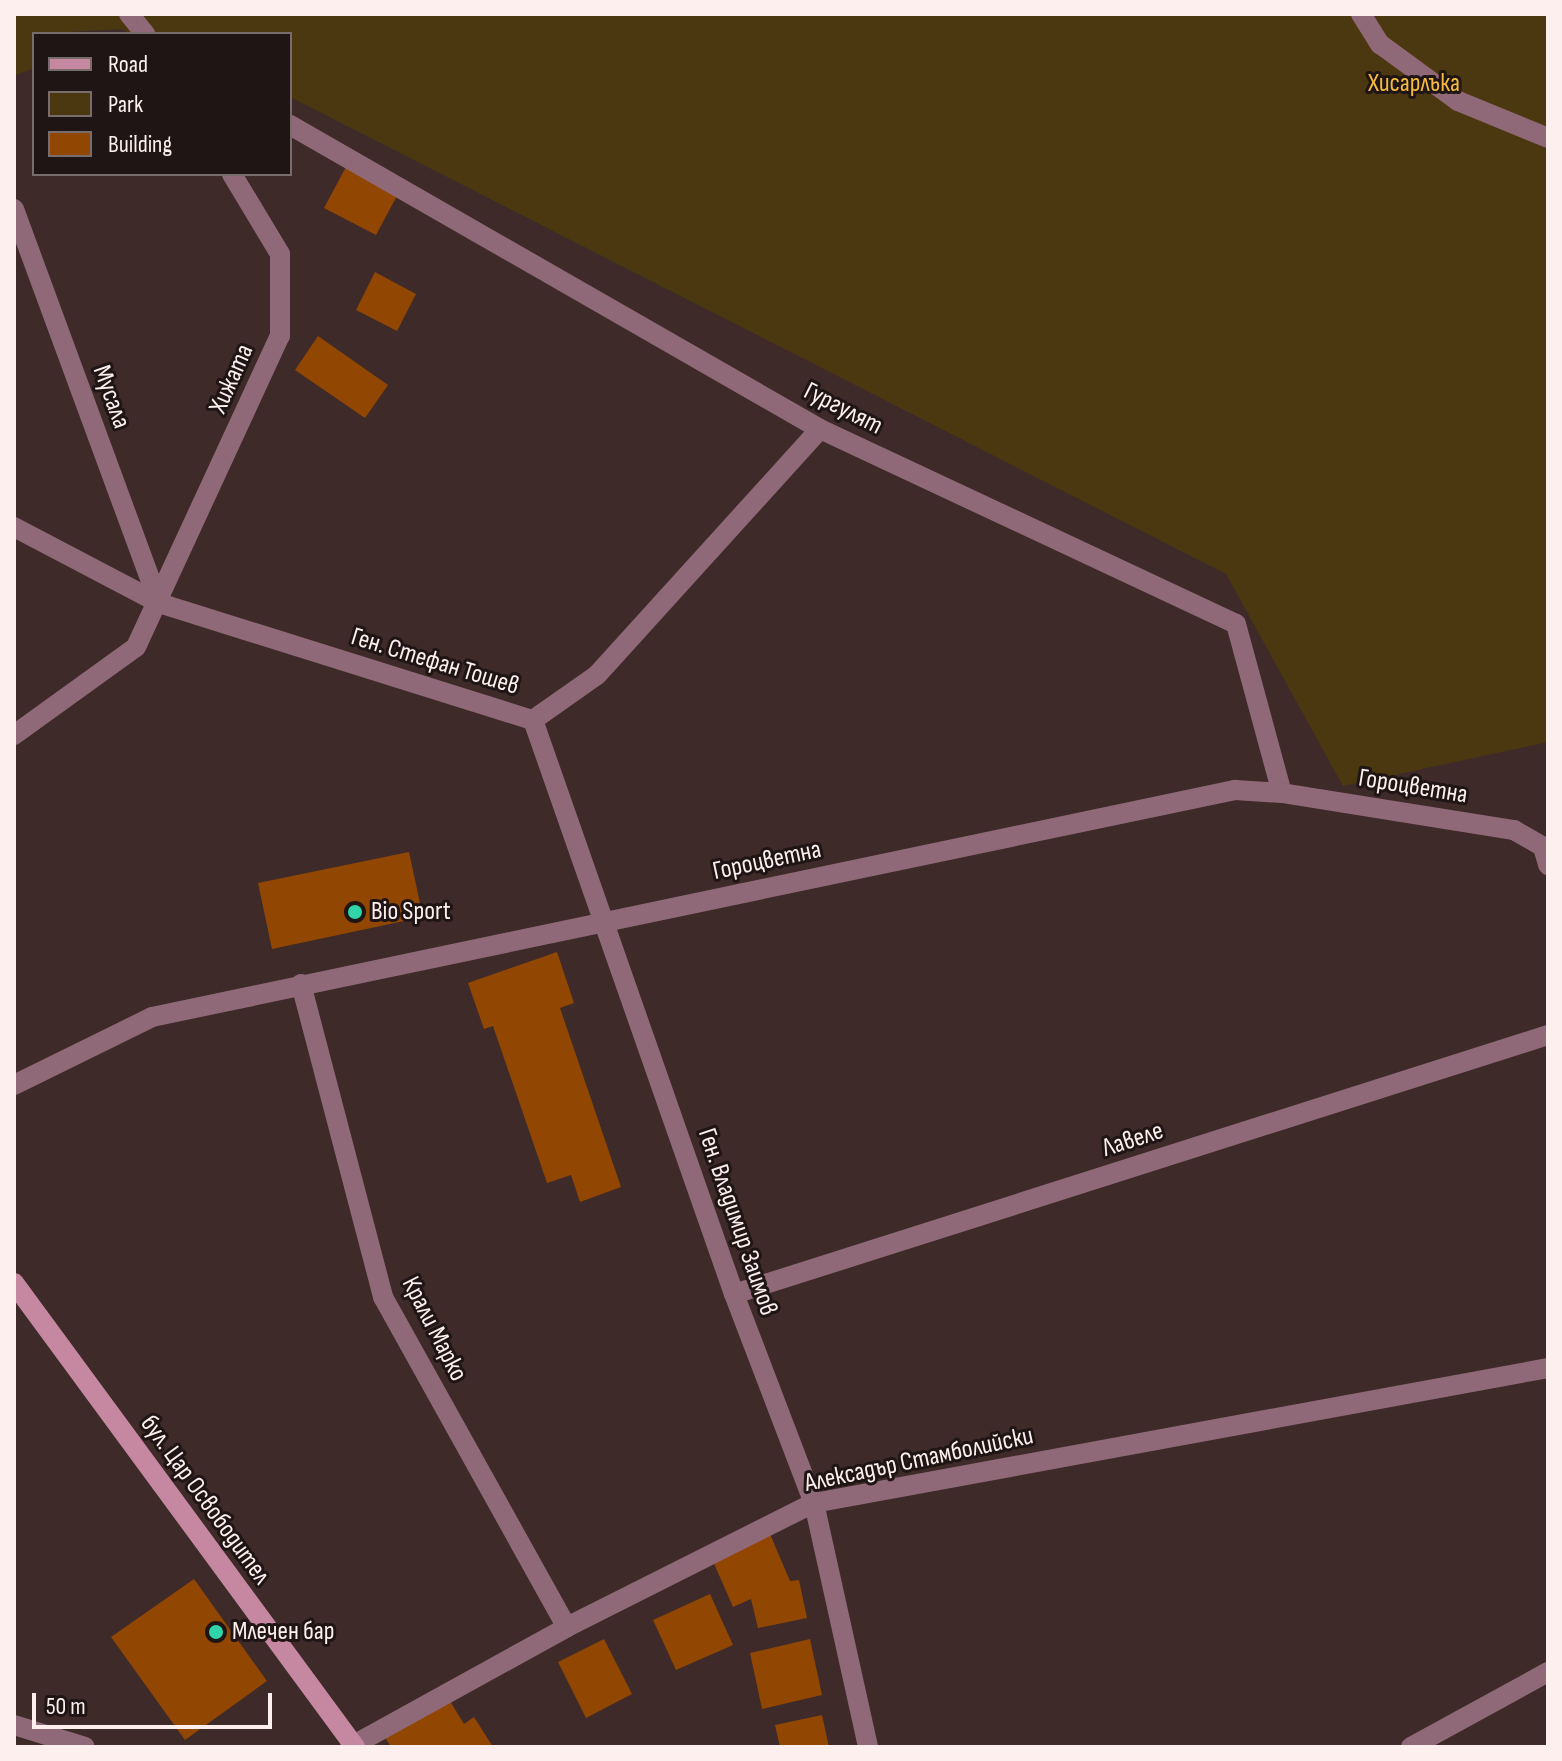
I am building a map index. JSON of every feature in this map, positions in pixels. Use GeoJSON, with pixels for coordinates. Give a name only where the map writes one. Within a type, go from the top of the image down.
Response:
{"type":"FeatureCollection","features":[{"type":"Feature","properties":{"kind":"main road","name":"бул. Цар Освободител"},"geometry":{"type":"LineString","coordinates":[[14,1283],[353,1746]]}},
{"type":"Feature","properties":{"kind":"street"},"geometry":{"type":"LineString","coordinates":[[129,14],[143,32]]}},
{"type":"Feature","properties":{"kind":"street"},"geometry":{"type":"LineString","coordinates":[[1361,14],[1380,44],[1458,101],[1548,138]]}},
{"type":"Feature","properties":{"kind":"street","name":"Гургулят"},"geometry":{"type":"LineString","coordinates":[[292,126],[820,429],[1236,624],[1282,793]]}},
{"type":"Feature","properties":{"kind":"street","name":"Хижата"},"geometry":{"type":"LineString","coordinates":[[14,735],[136,647],[280,336],[280,254],[233,176]]}},
{"type":"Feature","properties":{"kind":"street","name":"Мусала"},"geometry":{"type":"LineString","coordinates":[[14,209],[159,603]]}},
{"type":"Feature","properties":{"kind":"street","name":"Ген. Стефан Тошев"},"geometry":{"type":"LineString","coordinates":[[14,527],[159,603],[533,720],[597,675],[820,429]]}},
{"type":"Feature","properties":{"kind":"street","name":"Ген. Владимир Заимов"},"geometry":{"type":"LineString","coordinates":[[533,720],[734,1294],[814,1503],[868,1747]]}},
{"type":"Feature","properties":{"kind":"street","name":"Гороцветна"},"geometry":{"type":"LineString","coordinates":[[14,1085],[152,1017],[1235,790],[1282,793],[1514,830],[1546,856]]}},
{"type":"Feature","properties":{"kind":"street","name":"Крали Марко"},"geometry":{"type":"LineString","coordinates":[[301,984],[383,1297],[567,1627]]}},
{"type":"Feature","properties":{"kind":"street","name":"Лавеле"},"geometry":{"type":"LineString","coordinates":[[734,1294],[1548,1035]]}},
{"type":"Feature","properties":{"kind":"street","name":"Алексадър Стамболийски"},"geometry":{"type":"LineString","coordinates":[[353,1746],[567,1627],[814,1503],[1548,1368]]}},
{"type":"Feature","properties":{"kind":"street"},"geometry":{"type":"LineString","coordinates":[[1411,1747],[1548,1672]]}},
{"type":"Feature","properties":{"kind":"street"},"geometry":{"type":"LineString","coordinates":[[14,1725],[85,1747]]}},
{"type":"Feature","properties":{"kind":"green space","name":"Хисарлъка"},"geometry":{"type":"Polygon","coordinates":[[[14,14],[1548,14],[1548,742],[1343,786],[1226,574],[292,98],[292,32],[127,32],[120,29],[32,32],[32,69],[14,76],[14,14]]]}},
{"type":"Feature","properties":{"kind":"building"},"geometry":{"type":"Polygon","coordinates":[[[347,165],[399,192],[376,235],[324,208],[347,165]]]}},
{"type":"Feature","properties":{"kind":"building"},"geometry":{"type":"Polygon","coordinates":[[[375,272],[416,294],[397,331],[356,310],[375,272]]]}},
{"type":"Feature","properties":{"kind":"building"},"geometry":{"type":"Polygon","coordinates":[[[318,336],[388,385],[365,418],[295,370],[318,336]]]}},
{"type":"Feature","properties":{"kind":"building"},"geometry":{"type":"Polygon","coordinates":[[[409,852],[423,917],[272,949],[258,883],[409,852]]]}},
{"type":"Feature","properties":{"kind":"building"},"geometry":{"type":"Polygon","coordinates":[[[557,952],[574,1003],[560,1008],[621,1187],[580,1202],[571,1175],[547,1183],[493,1026],[484,1029],[468,983],[557,952]]]}},
{"type":"Feature","properties":{"kind":"building"},"geometry":{"type":"Polygon","coordinates":[[[770,1534],[790,1581],[799,1580],[807,1618],[758,1628],[751,1599],[733,1607],[712,1559],[770,1534]]]}},
{"type":"Feature","properties":{"kind":"building"},"geometry":{"type":"Polygon","coordinates":[[[194,1579],[267,1681],[185,1740],[111,1637],[194,1579]]]}},
{"type":"Feature","properties":{"kind":"building"},"geometry":{"type":"Polygon","coordinates":[[[710,1594],[733,1645],[676,1670],[653,1620],[710,1594]]]}},
{"type":"Feature","properties":{"kind":"building"},"geometry":{"type":"Polygon","coordinates":[[[604,1639],[632,1694],[586,1718],[558,1662],[604,1639]]]}},
{"type":"Feature","properties":{"kind":"building"},"geometry":{"type":"Polygon","coordinates":[[[810,1639],[822,1695],[762,1709],[750,1653],[810,1639]]]}},
{"type":"Feature","properties":{"kind":"building"},"geometry":{"type":"Polygon","coordinates":[[[447,1696],[464,1724],[474,1717],[493,1747],[391,1747],[383,1734],[447,1696]]]}},
{"type":"Feature","properties":{"kind":"building"},"geometry":{"type":"Polygon","coordinates":[[[822,1715],[829,1747],[780,1747],[775,1725],[822,1715]]]}},
{"type":"Feature","properties":{"kind":"place","name":"Bio Sport"},"geometry":{"type":"Point","coordinates":[355,912]}},
{"type":"Feature","properties":{"kind":"place","name":"Млечен бар"},"geometry":{"type":"Point","coordinates":[216,1632]}}]}
